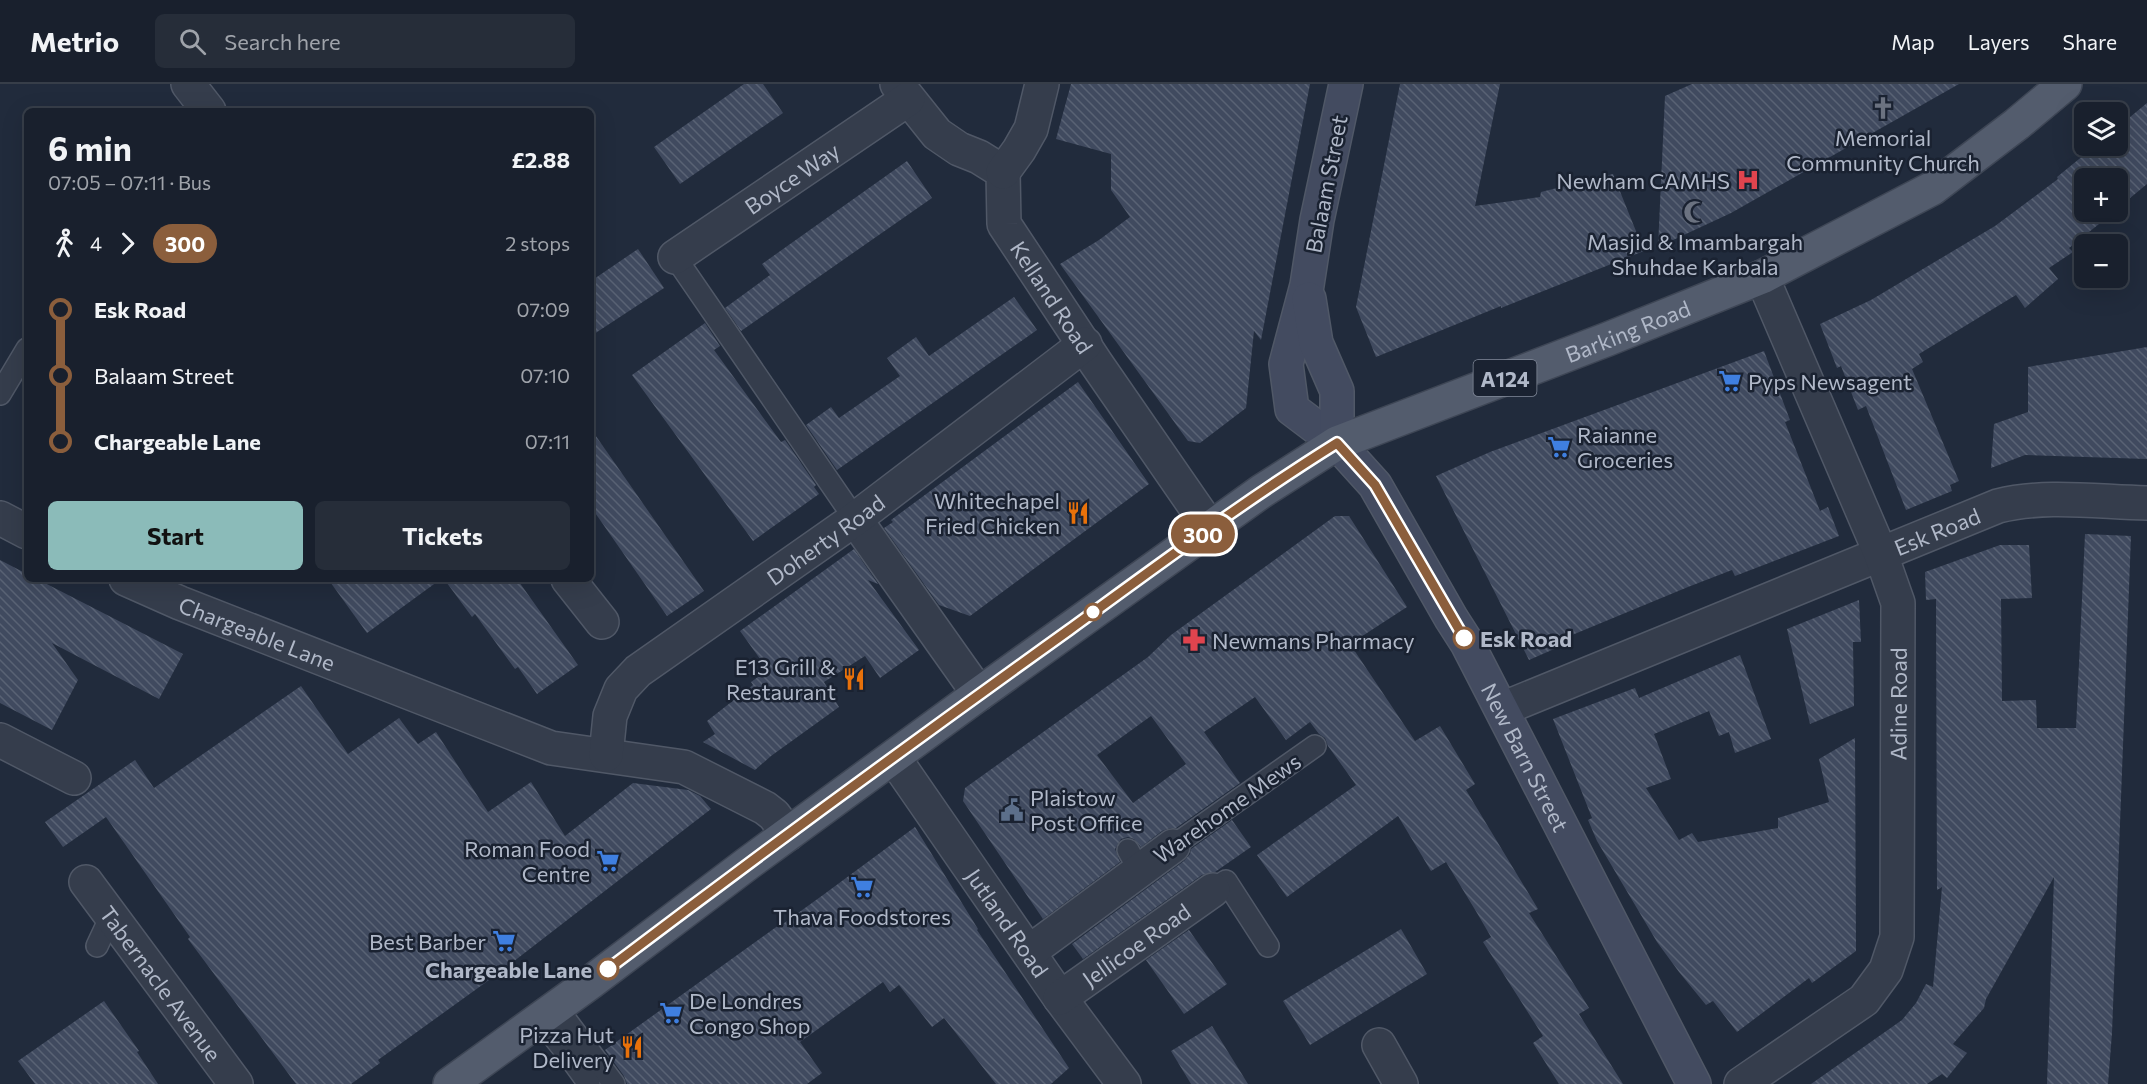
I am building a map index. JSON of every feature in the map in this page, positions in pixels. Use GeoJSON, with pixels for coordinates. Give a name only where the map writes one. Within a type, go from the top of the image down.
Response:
{"type":"FeatureCollection","features":[{"type":"Feature","properties":{"kind":"main road","name":"Barking Road"},"geometry":{"type":"LineString","coordinates":[[450,1084],[979,694],[1277,480],[1337,443],[1762,277],[1933,188],[2065,84]]}},
{"type":"Feature","properties":{"kind":"street"},"geometry":{"type":"LineString","coordinates":[[188,84],[206,108]]}},
{"type":"Feature","properties":{"kind":"street"},"geometry":{"type":"LineString","coordinates":[[903,92],[937,134],[959,149],[979,157],[1002,172],[1031,129],[1042,84]]}},
{"type":"Feature","properties":{"kind":"street","name":"Balaam Street"},"geometry":{"type":"LineString","coordinates":[[1337,443],[1292,409],[1286,364],[1307,285],[1317,220],[1346,84]]}},
{"type":"Feature","properties":{"kind":"street","name":"Boyce Way"},"geometry":{"type":"LineString","coordinates":[[675,257],[903,92]]}},
{"type":"Feature","properties":{"kind":"street","name":"Kelland Road"},"geometry":{"type":"LineString","coordinates":[[1002,172],[1004,224],[1210,528]]}},
{"type":"Feature","properties":{"kind":"street","name":"Adine Road"},"geometry":{"type":"LineString","coordinates":[[1741,1084],[1864,1000],[1886,970],[1897,937],[1898,603],[1881,552],[1762,277]]}},
{"type":"Feature","properties":{"kind":"street","name":"Balaam Street"},"geometry":{"type":"LineString","coordinates":[[1307,285],[1316,344],[1337,391],[1337,443]]}},
{"type":"Feature","properties":{"kind":"street","name":"Doherty Road"},"geometry":{"type":"LineString","coordinates":[[606,755],[610,716],[621,689],[638,671],[1090,354]]}},
{"type":"Feature","properties":{"kind":"street","name":"New Barn Street"},"geometry":{"type":"LineString","coordinates":[[1337,443],[1375,485],[1467,643],[1694,1084]]}},
{"type":"Feature","properties":{"kind":"street","name":"Esk Road"},"geometry":{"type":"LineString","coordinates":[[1502,709],[1998,506],[2020,501],[2147,503]]}},
{"type":"Feature","properties":{"kind":"street"},"geometry":{"type":"LineString","coordinates":[[0,518],[24,530]]}},
{"type":"Feature","properties":{"kind":"street"},"geometry":{"type":"LineString","coordinates":[[855,519],[979,694]]}},
{"type":"Feature","properties":{"kind":"street","name":"Chargeable Lane"},"geometry":{"type":"LineString","coordinates":[[141,582],[185,591],[551,748],[684,767],[765,808],[774,815],[788,834]]}},
{"type":"Feature","properties":{"kind":"street"},"geometry":{"type":"LineString","coordinates":[[570,582],[602,622]]}},
{"type":"Feature","properties":{"kind":"street"},"geometry":{"type":"LineString","coordinates":[[0,740],[74,778]]}},
{"type":"Feature","properties":{"kind":"street","name":"Jutland Road"},"geometry":{"type":"LineString","coordinates":[[894,758],[1029,952],[1114,1080]]}},
{"type":"Feature","properties":{"kind":"street","name":"Warehome Mews"},"geometry":{"type":"LineString","coordinates":[[1029,952],[1133,860],[1173,846]]}},
{"type":"Feature","properties":{"kind":"street","name":"Tabernacle Avenue"},"geometry":{"type":"LineString","coordinates":[[86,882],[236,1084]]}},
{"type":"Feature","properties":{"kind":"street","name":"Jellicoe Road"},"geometry":{"type":"LineString","coordinates":[[1060,998],[1213,890]]}},
{"type":"Feature","properties":{"kind":"street"},"geometry":{"type":"LineString","coordinates":[[1379,1045],[1401,1084]]}},
{"type":"Feature","properties":{"kind":"lane"},"geometry":{"type":"LineString","coordinates":[[675,257],[855,519]]}},
{"type":"Feature","properties":{"kind":"lane"},"geometry":{"type":"LineString","coordinates":[[0,394],[24,355]]}},
{"type":"Feature","properties":{"kind":"lane","name":"Warehome Mews"},"geometry":{"type":"LineString","coordinates":[[1173,846],[1315,746]]}},
{"type":"Feature","properties":{"kind":"lane"},"geometry":{"type":"LineString","coordinates":[[1213,890],[1226,881],[1268,946]]}},
{"type":"Feature","properties":{"kind":"lane"},"geometry":{"type":"LineString","coordinates":[[97,946],[111,916]]}},
{"type":"Feature","properties":{"kind":"lane"},"geometry":{"type":"LineString","coordinates":[[548,1013],[567,1052],[589,1084]]}},
{"type":"Feature","properties":{"kind":"lane"},"geometry":{"type":"LineString","coordinates":[[548,1013],[614,1084]]}},
{"type":"Feature","properties":{"kind":"building"},"geometry":{"type":"Polygon","coordinates":[[[744,84],[763,84],[783,113],[680,184],[654,147],[744,84]]]}},
{"type":"Feature","properties":{"kind":"building"},"geometry":{"type":"Polygon","coordinates":[[[1071,84],[1310,84],[1261,340],[1254,331],[1246,408],[1200,443],[1188,441],[1060,264],[1099,240],[1130,217],[1111,190],[1111,154],[1056,139],[1071,84]]]}},
{"type":"Feature","properties":{"kind":"building"},"geometry":{"type":"Polygon","coordinates":[[[1400,84],[1500,84],[1475,206],[1540,197],[1541,192],[1613,174],[1644,251],[1376,357],[1356,307],[1400,84]]]}},
{"type":"Feature","properties":{"kind":"building"},"geometry":{"type":"Polygon","coordinates":[[[1692,84],[1959,84],[1731,213],[1658,247],[1665,96],[1692,84]]]}},
{"type":"Feature","properties":{"kind":"building"},"geometry":{"type":"Polygon","coordinates":[[[2147,103],[2147,184],[2128,200],[2128,168],[2074,168],[2074,222],[2102,222],[2086,234],[2074,234],[2074,244],[2069,248],[2073,252],[2049,268],[2058,279],[2025,308],[2016,295],[1919,354],[1923,362],[1912,369],[1959,481],[1950,485],[1952,491],[1906,510],[1866,406],[1858,410],[1841,366],[1837,368],[1820,324],[1871,300],[1995,226],[2058,179],[2057,177],[2083,156],[2128,156],[2128,119],[2147,103]]]}},
{"type":"Feature","properties":{"kind":"building"},"geometry":{"type":"Polygon","coordinates":[[[907,161],[932,198],[741,331],[725,308],[770,275],[762,264],[907,161]]]}},
{"type":"Feature","properties":{"kind":"building"},"geometry":{"type":"Polygon","coordinates":[[[638,249],[664,288],[594,334],[594,279],[638,249]]]}},
{"type":"Feature","properties":{"kind":"building"},"geometry":{"type":"Polygon","coordinates":[[[1014,297],[1037,330],[837,470],[806,425],[831,407],[839,418],[900,376],[887,358],[916,337],[929,356],[1014,297]]]}},
{"type":"Feature","properties":{"kind":"building"},"geometry":{"type":"Polygon","coordinates":[[[705,323],[720,346],[714,350],[781,442],[785,440],[816,485],[814,487],[819,494],[753,541],[632,375],[705,323]]]}},
{"type":"Feature","properties":{"kind":"building"},"geometry":{"type":"Polygon","coordinates":[[[2147,347],[2147,459],[2025,455],[1991,468],[1994,424],[2028,412],[2028,367],[2147,347]]]}},
{"type":"Feature","properties":{"kind":"building"},"geometry":{"type":"Polygon","coordinates":[[[1764,351],[1790,420],[1785,422],[1820,511],[1828,507],[1839,536],[1735,576],[1732,570],[1688,587],[1560,640],[1561,646],[1529,660],[1436,476],[1490,452],[1764,351]]]}},
{"type":"Feature","properties":{"kind":"building"},"geometry":{"type":"Polygon","coordinates":[[[1078,382],[1149,484],[970,616],[939,605],[884,528],[893,522],[891,520],[1078,382]]]}},
{"type":"Feature","properties":{"kind":"building"},"geometry":{"type":"Polygon","coordinates":[[[594,433],[704,591],[667,616],[594,511],[594,433]]]}},
{"type":"Feature","properties":{"kind":"building"},"geometry":{"type":"Polygon","coordinates":[[[1335,516],[1349,516],[1407,607],[1350,644],[1415,741],[1440,726],[1475,784],[1466,790],[1538,909],[1529,913],[1589,1008],[1579,1014],[1623,1084],[1559,1084],[1533,1043],[1543,1036],[1483,942],[1491,937],[1477,913],[1446,862],[1431,871],[1398,816],[1287,897],[1257,855],[1356,785],[1328,746],[1325,738],[1310,722],[1286,740],[1255,697],[1204,732],[1240,783],[1176,828],[1162,831],[1141,847],[1134,839],[1128,837],[1121,839],[1115,849],[1120,862],[1043,919],[963,801],[965,788],[1148,657],[1171,635],[1335,516]],[[1151,716],[1097,755],[1133,803],[1186,764],[1151,716]]]}},
{"type":"Feature","properties":{"kind":"building"},"geometry":{"type":"Polygon","coordinates":[[[2085,534],[2131,536],[2112,1033],[2108,1084],[2047,1084],[2054,877],[1986,999],[1984,1008],[1953,1044],[1967,1053],[1947,1078],[1942,1074],[1927,1084],[1811,1084],[1902,1020],[1916,1003],[1926,984],[1933,987],[1942,887],[1937,890],[1936,599],[1926,600],[1925,572],[2000,545],[2029,545],[2032,598],[2001,599],[2002,701],[2036,700],[2037,728],[2076,728],[2085,534]]]}},
{"type":"Feature","properties":{"kind":"building"},"geometry":{"type":"Polygon","coordinates":[[[854,549],[878,584],[868,580],[919,650],[880,678],[865,656],[824,682],[839,707],[755,770],[703,742],[715,734],[707,721],[753,685],[751,682],[768,670],[740,631],[854,549]]]}},
{"type":"Feature","properties":{"kind":"building"},"geometry":{"type":"Polygon","coordinates":[[[0,560],[24,572],[24,582],[43,582],[183,654],[159,699],[52,643],[78,680],[52,730],[0,703],[0,560]]]}},
{"type":"Feature","properties":{"kind":"building"},"geometry":{"type":"Polygon","coordinates":[[[330,582],[437,582],[367,633],[330,582]]]}},
{"type":"Feature","properties":{"kind":"building"},"geometry":{"type":"Polygon","coordinates":[[[446,582],[519,582],[578,665],[537,694],[518,667],[515,669],[475,614],[472,617],[446,582]]]}},
{"type":"Feature","properties":{"kind":"building"},"geometry":{"type":"Polygon","coordinates":[[[1859,600],[1861,642],[1853,642],[1854,706],[1810,724],[1787,629],[1859,600]]]}},
{"type":"Feature","properties":{"kind":"building"},"geometry":{"type":"Polygon","coordinates":[[[1740,655],[1771,739],[1735,753],[1729,732],[1719,736],[1709,711],[1654,734],[1671,779],[1646,788],[1679,840],[1692,833],[1698,842],[1778,828],[1778,818],[1829,802],[1819,759],[1855,738],[1856,951],[1812,983],[1809,978],[1737,1032],[1713,1001],[1706,1005],[1657,942],[1597,841],[1588,820],[1592,818],[1553,719],[1635,688],[1639,698],[1740,655]]]}},
{"type":"Feature","properties":{"kind":"building"},"geometry":{"type":"Polygon","coordinates":[[[301,686],[348,754],[399,718],[418,744],[436,732],[488,812],[531,782],[565,836],[633,783],[688,790],[700,796],[711,809],[496,975],[378,1060],[380,1063],[351,1084],[296,1084],[188,939],[190,937],[106,817],[63,847],[45,822],[135,760],[154,788],[301,686]]]}},
{"type":"Feature","properties":{"kind":"building"},"geometry":{"type":"Polygon","coordinates":[[[1232,820],[1251,847],[1215,872],[1202,875],[1083,959],[1072,944],[1184,861],[1191,849],[1232,820]]]}},
{"type":"Feature","properties":{"kind":"building"},"geometry":{"type":"Polygon","coordinates":[[[915,827],[977,930],[1069,1068],[1051,1084],[996,1084],[944,1018],[932,1027],[899,985],[890,992],[883,982],[800,1042],[822,1073],[807,1084],[627,1084],[624,1076],[605,1050],[915,827]]]}},
{"type":"Feature","properties":{"kind":"building"},"geometry":{"type":"Polygon","coordinates":[[[1401,929],[1427,974],[1310,1045],[1283,1001],[1401,929]]]}},
{"type":"Feature","properties":{"kind":"building"},"geometry":{"type":"Polygon","coordinates":[[[1189,930],[1227,984],[1184,1014],[1146,960],[1189,930]]]}},
{"type":"Feature","properties":{"kind":"building"},"geometry":{"type":"Polygon","coordinates":[[[104,1001],[139,1051],[137,1052],[158,1084],[35,1084],[18,1061],[104,1001]]]}},
{"type":"Feature","properties":{"kind":"building"},"geometry":{"type":"Polygon","coordinates":[[[1212,1026],[1248,1084],[1191,1084],[1171,1051],[1212,1026]]]}},
{"type":"Feature","properties":{"kind":"bus line","name":"300"},"geometry":{"type":"LineString","coordinates":[[608,969],[979,694],[1277,480],[1337,443],[1375,485],[1464,638]]}},
{"type":"Feature","properties":{"kind":"place","name":"Memorial Community Church"},"geometry":{"type":"Point","coordinates":[1883,108]}},
{"type":"Feature","properties":{"kind":"place","name":"Newham CAMHS"},"geometry":{"type":"Point","coordinates":[1748,180]}},
{"type":"Feature","properties":{"kind":"place","name":"Masjid & Imambargah Shuhdae Karbala"},"geometry":{"type":"Point","coordinates":[1695,212]}},
{"type":"Feature","properties":{"kind":"place","name":"Pyps Newsagent"},"geometry":{"type":"Point","coordinates":[1730,381]}},
{"type":"Feature","properties":{"kind":"place","name":"Raianne Groceries"},"geometry":{"type":"Point","coordinates":[1559,447]}},
{"type":"Feature","properties":{"kind":"place","name":"Whitechapel Fried Chicken"},"geometry":{"type":"Point","coordinates":[1078,513]}},
{"type":"Feature","properties":{"kind":"place","name":"Esk Road"},"geometry":{"type":"Point","coordinates":[1464,638]}},
{"type":"Feature","properties":{"kind":"place","name":"Newmans Pharmacy"},"geometry":{"type":"Point","coordinates":[1194,640]}},
{"type":"Feature","properties":{"kind":"place","name":"E13 Grill & Restaurant"},"geometry":{"type":"Point","coordinates":[854,679]}},
{"type":"Feature","properties":{"kind":"place","name":"Plaistow Post Office"},"geometry":{"type":"Point","coordinates":[1012,810]}},
{"type":"Feature","properties":{"kind":"place","name":"Roman Food Centre"},"geometry":{"type":"Point","coordinates":[608,861]}},
{"type":"Feature","properties":{"kind":"place","name":"Thava Foodstores"},"geometry":{"type":"Point","coordinates":[862,887]}},
{"type":"Feature","properties":{"kind":"place","name":"Best Barber"},"geometry":{"type":"Point","coordinates":[504,941]}},
{"type":"Feature","properties":{"kind":"place","name":"Chargeable Lane"},"geometry":{"type":"Point","coordinates":[608,969]}},
{"type":"Feature","properties":{"kind":"place","name":"De Londres Congo Shop"},"geometry":{"type":"Point","coordinates":[671,1013]}},
{"type":"Feature","properties":{"kind":"place","name":"Pizza Hut Delivery"},"geometry":{"type":"Point","coordinates":[632,1047]}}]}
